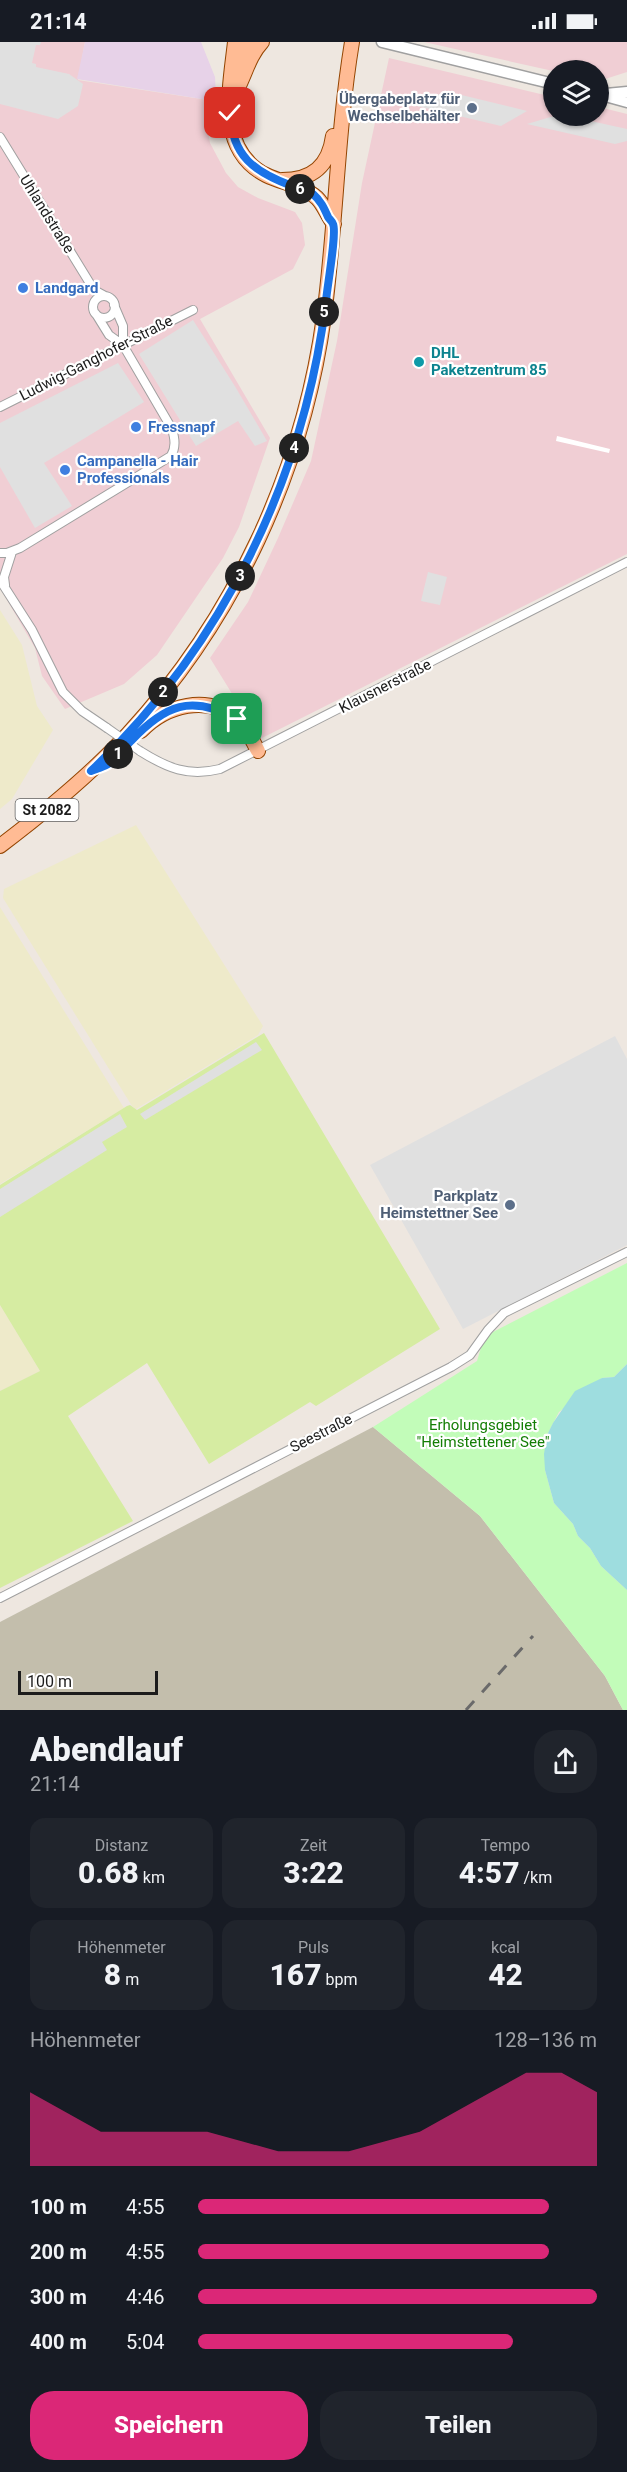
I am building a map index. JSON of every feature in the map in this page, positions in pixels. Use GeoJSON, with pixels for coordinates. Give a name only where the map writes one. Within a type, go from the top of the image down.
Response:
{"type":"FeatureCollection","features":[{"type":"Feature","properties":{"kind":"main road"},"geometry":{"type":"LineString","coordinates":[[235,42],[228,88],[230,126],[243,156],[265,175],[311,193],[319,199],[334,224]]}},
{"type":"Feature","properties":{"kind":"main road"},"geometry":{"type":"LineString","coordinates":[[230,101],[247,42]]}},
{"type":"Feature","properties":{"kind":"main road"},"geometry":{"type":"LineString","coordinates":[[230,101],[241,86],[255,51],[262,42]]}},
{"type":"Feature","properties":{"kind":"main road","name":"St 2082"},"geometry":{"type":"LineString","coordinates":[[0,846],[91,771],[128,734],[178,674],[231,593],[255,547],[289,464],[310,391],[324,317],[351,44]]}},
{"type":"Feature","properties":{"kind":"main road"},"geometry":{"type":"LineString","coordinates":[[277,180],[304,178],[321,167],[332,147],[338,111],[344,100]]}},
{"type":"Feature","properties":{"kind":"main road"},"geometry":{"type":"LineString","coordinates":[[91,771],[109,763],[148,723],[160,715],[176,707],[192,705],[207,706],[237,719],[258,751]]}},
{"type":"Feature","properties":{"kind":"street"},"geometry":{"type":"LineString","coordinates":[[382,42],[543,81]]}},
{"type":"Feature","properties":{"kind":"street"},"geometry":{"type":"LineString","coordinates":[[609,93],[627,92]]}},
{"type":"Feature","properties":{"kind":"street"},"geometry":{"type":"LineString","coordinates":[[609,96],[627,102]]}},
{"type":"Feature","properties":{"kind":"street","name":"Uhlandstraße"},"geometry":{"type":"LineString","coordinates":[[0,138],[94,290],[111,299],[114,304]]}},
{"type":"Feature","properties":{"kind":"street"},"geometry":{"type":"LineString","coordinates":[[0,553],[12,552],[171,456],[175,446],[172,429],[123,345],[109,335],[96,314],[93,304],[94,290]]}},
{"type":"Feature","properties":{"kind":"street"},"geometry":{"type":"LineString","coordinates":[[93,304],[98,298],[105,296]]}},
{"type":"Feature","properties":{"kind":"street"},"geometry":{"type":"LineString","coordinates":[[96,314],[100,317],[109,316],[114,310],[114,304]]}},
{"type":"Feature","properties":{"kind":"street"},"geometry":{"type":"LineString","coordinates":[[114,304],[123,326],[123,345]]}},
{"type":"Feature","properties":{"kind":"street","name":"Ludwig-Ganghofer-Straße"},"geometry":{"type":"LineString","coordinates":[[0,407],[193,310]]}},
{"type":"Feature","properties":{"kind":"street"},"geometry":{"type":"LineString","coordinates":[[3,583],[12,552]]}},
{"type":"Feature","properties":{"kind":"street","name":"Klausnerstraße"},"geometry":{"type":"LineString","coordinates":[[3,583],[43,650],[63,692],[82,711],[140,751],[173,770],[193,773],[220,769],[258,751],[627,562]]}},
{"type":"Feature","properties":{"kind":"street","name":"Seestraße"},"geometry":{"type":"LineString","coordinates":[[0,1598],[451,1367],[470,1355],[504,1313],[627,1252]]}},
{"type":"Feature","properties":{"kind":"shaded area"},"geometry":{"type":"Polygon","coordinates":[[[0,42],[85,42],[78,80],[208,100],[207,125],[210,143],[226,173],[238,187],[258,198],[295,212],[302,223],[305,245],[293,269],[200,319],[270,438],[239,527],[223,558],[157,655],[124,684],[65,709],[42,676],[35,648],[0,588],[0,42]]]}},
{"type":"Feature","properties":{"kind":"shaded area"},"geometry":{"type":"Polygon","coordinates":[[[0,42],[41,42],[40,45],[36,45],[32,63],[36,64],[36,67],[69,74],[83,84],[78,106],[58,119],[0,104],[0,42]]]}},
{"type":"Feature","properties":{"kind":"shaded area"},"geometry":{"type":"Polygon","coordinates":[[[85,42],[201,42],[215,77],[216,96],[208,100],[77,79],[85,42]]]}},
{"type":"Feature","properties":{"kind":"shaded area"},"geometry":{"type":"Polygon","coordinates":[[[424,42],[627,42],[627,72],[609,78],[609,60],[543,60],[543,69],[424,42]]]}},
{"type":"Feature","properties":{"kind":"shaded area","name":"DHL Paketzentrum 85"},"geometry":{"type":"Polygon","coordinates":[[[389,58],[543,95],[543,126],[609,126],[609,110],[627,114],[627,554],[260,739],[210,658],[248,602],[311,461],[337,341],[362,183],[389,58]]]}},
{"type":"Feature","properties":{"kind":"shaded area","name":"Übergabeplatz für Wechselbehälter"},"geometry":{"type":"Polygon","coordinates":[[[445,91],[527,111],[501,126],[417,106],[445,91]]]}},
{"type":"Feature","properties":{"kind":"shaded area"},"geometry":{"type":"Polygon","coordinates":[[[543,119],[543,126],[609,125],[627,129],[627,141],[615,144],[527,124],[543,119]]]}},
{"type":"Feature","properties":{"kind":"shaded area"},"geometry":{"type":"Polygon","coordinates":[[[193,320],[267,441],[255,446],[238,421],[196,446],[139,354],[193,320]]]}},
{"type":"Feature","properties":{"kind":"shaded area"},"geometry":{"type":"Polygon","coordinates":[[[118,363],[144,402],[44,463],[72,506],[35,528],[0,467],[0,423],[118,363]]]}},
{"type":"Feature","properties":{"kind":"shaded area"},"geometry":{"type":"Polygon","coordinates":[[[428,572],[447,577],[440,605],[421,601],[428,572]]]}},
{"type":"Feature","properties":{"kind":"shaded area"},"geometry":{"type":"Polygon","coordinates":[[[0,610],[22,645],[37,706],[53,730],[12,799],[0,809],[0,610]]]}},
{"type":"Feature","properties":{"kind":"shaded area"},"geometry":{"type":"Polygon","coordinates":[[[136,825],[263,1026],[258,1035],[136,1109],[3,898],[4,889],[136,825]]]}},
{"type":"Feature","properties":{"kind":"shaded area"},"geometry":{"type":"Polygon","coordinates":[[[0,907],[124,1108],[0,1184],[0,907]]]}},
{"type":"Feature","properties":{"kind":"shaded area","name":"Parkplatz Heimstettner See"},"geometry":{"type":"Polygon","coordinates":[[[615,1036],[627,1059],[627,1245],[463,1329],[370,1165],[615,1036]]]}},
{"type":"Feature","properties":{"kind":"shaded area"},"geometry":{"type":"Polygon","coordinates":[[[256,1042],[262,1050],[145,1120],[140,1114],[256,1042]]]}},
{"type":"Feature","properties":{"kind":"shaded area"},"geometry":{"type":"Polygon","coordinates":[[[120,1114],[127,1127],[102,1142],[107,1150],[0,1217],[0,1189],[120,1114]]]}},
{"type":"Feature","properties":{"kind":"shaded area"},"geometry":{"type":"Polygon","coordinates":[[[0,1305],[40,1371],[0,1391],[0,1305]]]}},
{"type":"Feature","properties":{"kind":"shaded area"},"geometry":{"type":"Polygon","coordinates":[[[373,1427],[480,1516],[605,1676],[623,1710],[0,1710],[0,1622],[373,1427]]]}},
{"type":"Feature","properties":{"kind":"green space"},"geometry":{"type":"Polygon","coordinates":[[[264,1033],[440,1329],[316,1406],[310,1402],[209,1464],[147,1363],[68,1416],[133,1521],[0,1588],[0,1391],[40,1371],[0,1305],[0,1185],[127,1106],[130,1105],[137,1110],[264,1033]]]}},
{"type":"Feature","properties":{"kind":"green space","name":"Erholungsgebiet \"Heimstettener See\""},"geometry":{"type":"Polygon","coordinates":[[[627,1263],[627,1364],[614,1377],[602,1378],[559,1412],[547,1435],[545,1470],[554,1503],[573,1524],[578,1536],[590,1548],[601,1566],[627,1590],[627,1710],[623,1710],[605,1676],[480,1516],[373,1427],[477,1361],[483,1341],[489,1334],[627,1263]]]}},
{"type":"Feature","properties":{"kind":"water"},"geometry":{"type":"Polygon","coordinates":[[[627,1364],[627,1590],[601,1566],[590,1548],[578,1536],[573,1524],[554,1503],[545,1470],[544,1454],[547,1435],[575,1391],[602,1378],[614,1377],[627,1364]]]}},
{"type":"Feature","properties":{"kind":"pier"},"geometry":{"type":"Polygon","coordinates":[[[557,436],[610,449],[609,453],[556,441],[557,436]]]}},
{"type":"Feature","properties":{"kind":"railway"},"geometry":{"type":"LineString","coordinates":[[466,1710],[533,1636]]}},
{"type":"Feature","properties":{"kind":"place","name":"Übergabeplatz für Wechselbehälter"},"geometry":{"type":"Point","coordinates":[472,108]}},
{"type":"Feature","properties":{"kind":"place","name":"Landgard"},"geometry":{"type":"Point","coordinates":[23,288]}},
{"type":"Feature","properties":{"kind":"place","name":"DHL Paketzentrum 85"},"geometry":{"type":"Point","coordinates":[419,362]}},
{"type":"Feature","properties":{"kind":"place","name":"Fressnapf"},"geometry":{"type":"Point","coordinates":[136,427]}},
{"type":"Feature","properties":{"kind":"place","name":"Campanella - Hair Professionals"},"geometry":{"type":"Point","coordinates":[65,470]}},
{"type":"Feature","properties":{"kind":"place","name":"Parkplatz Heimstettner See"},"geometry":{"type":"Point","coordinates":[510,1205]}},
{"type":"Feature","properties":{"kind":"route"},"geometry":{"type":"LineString","coordinates":[[230,113],[232,136],[243,156],[252,166],[265,175],[311,193],[319,199],[326,209],[328,218],[334,224],[324,317],[316,364],[289,464],[255,547],[231,593],[178,674],[128,734],[91,771],[109,763],[148,723],[176,707],[207,706],[237,719]]}}]}
